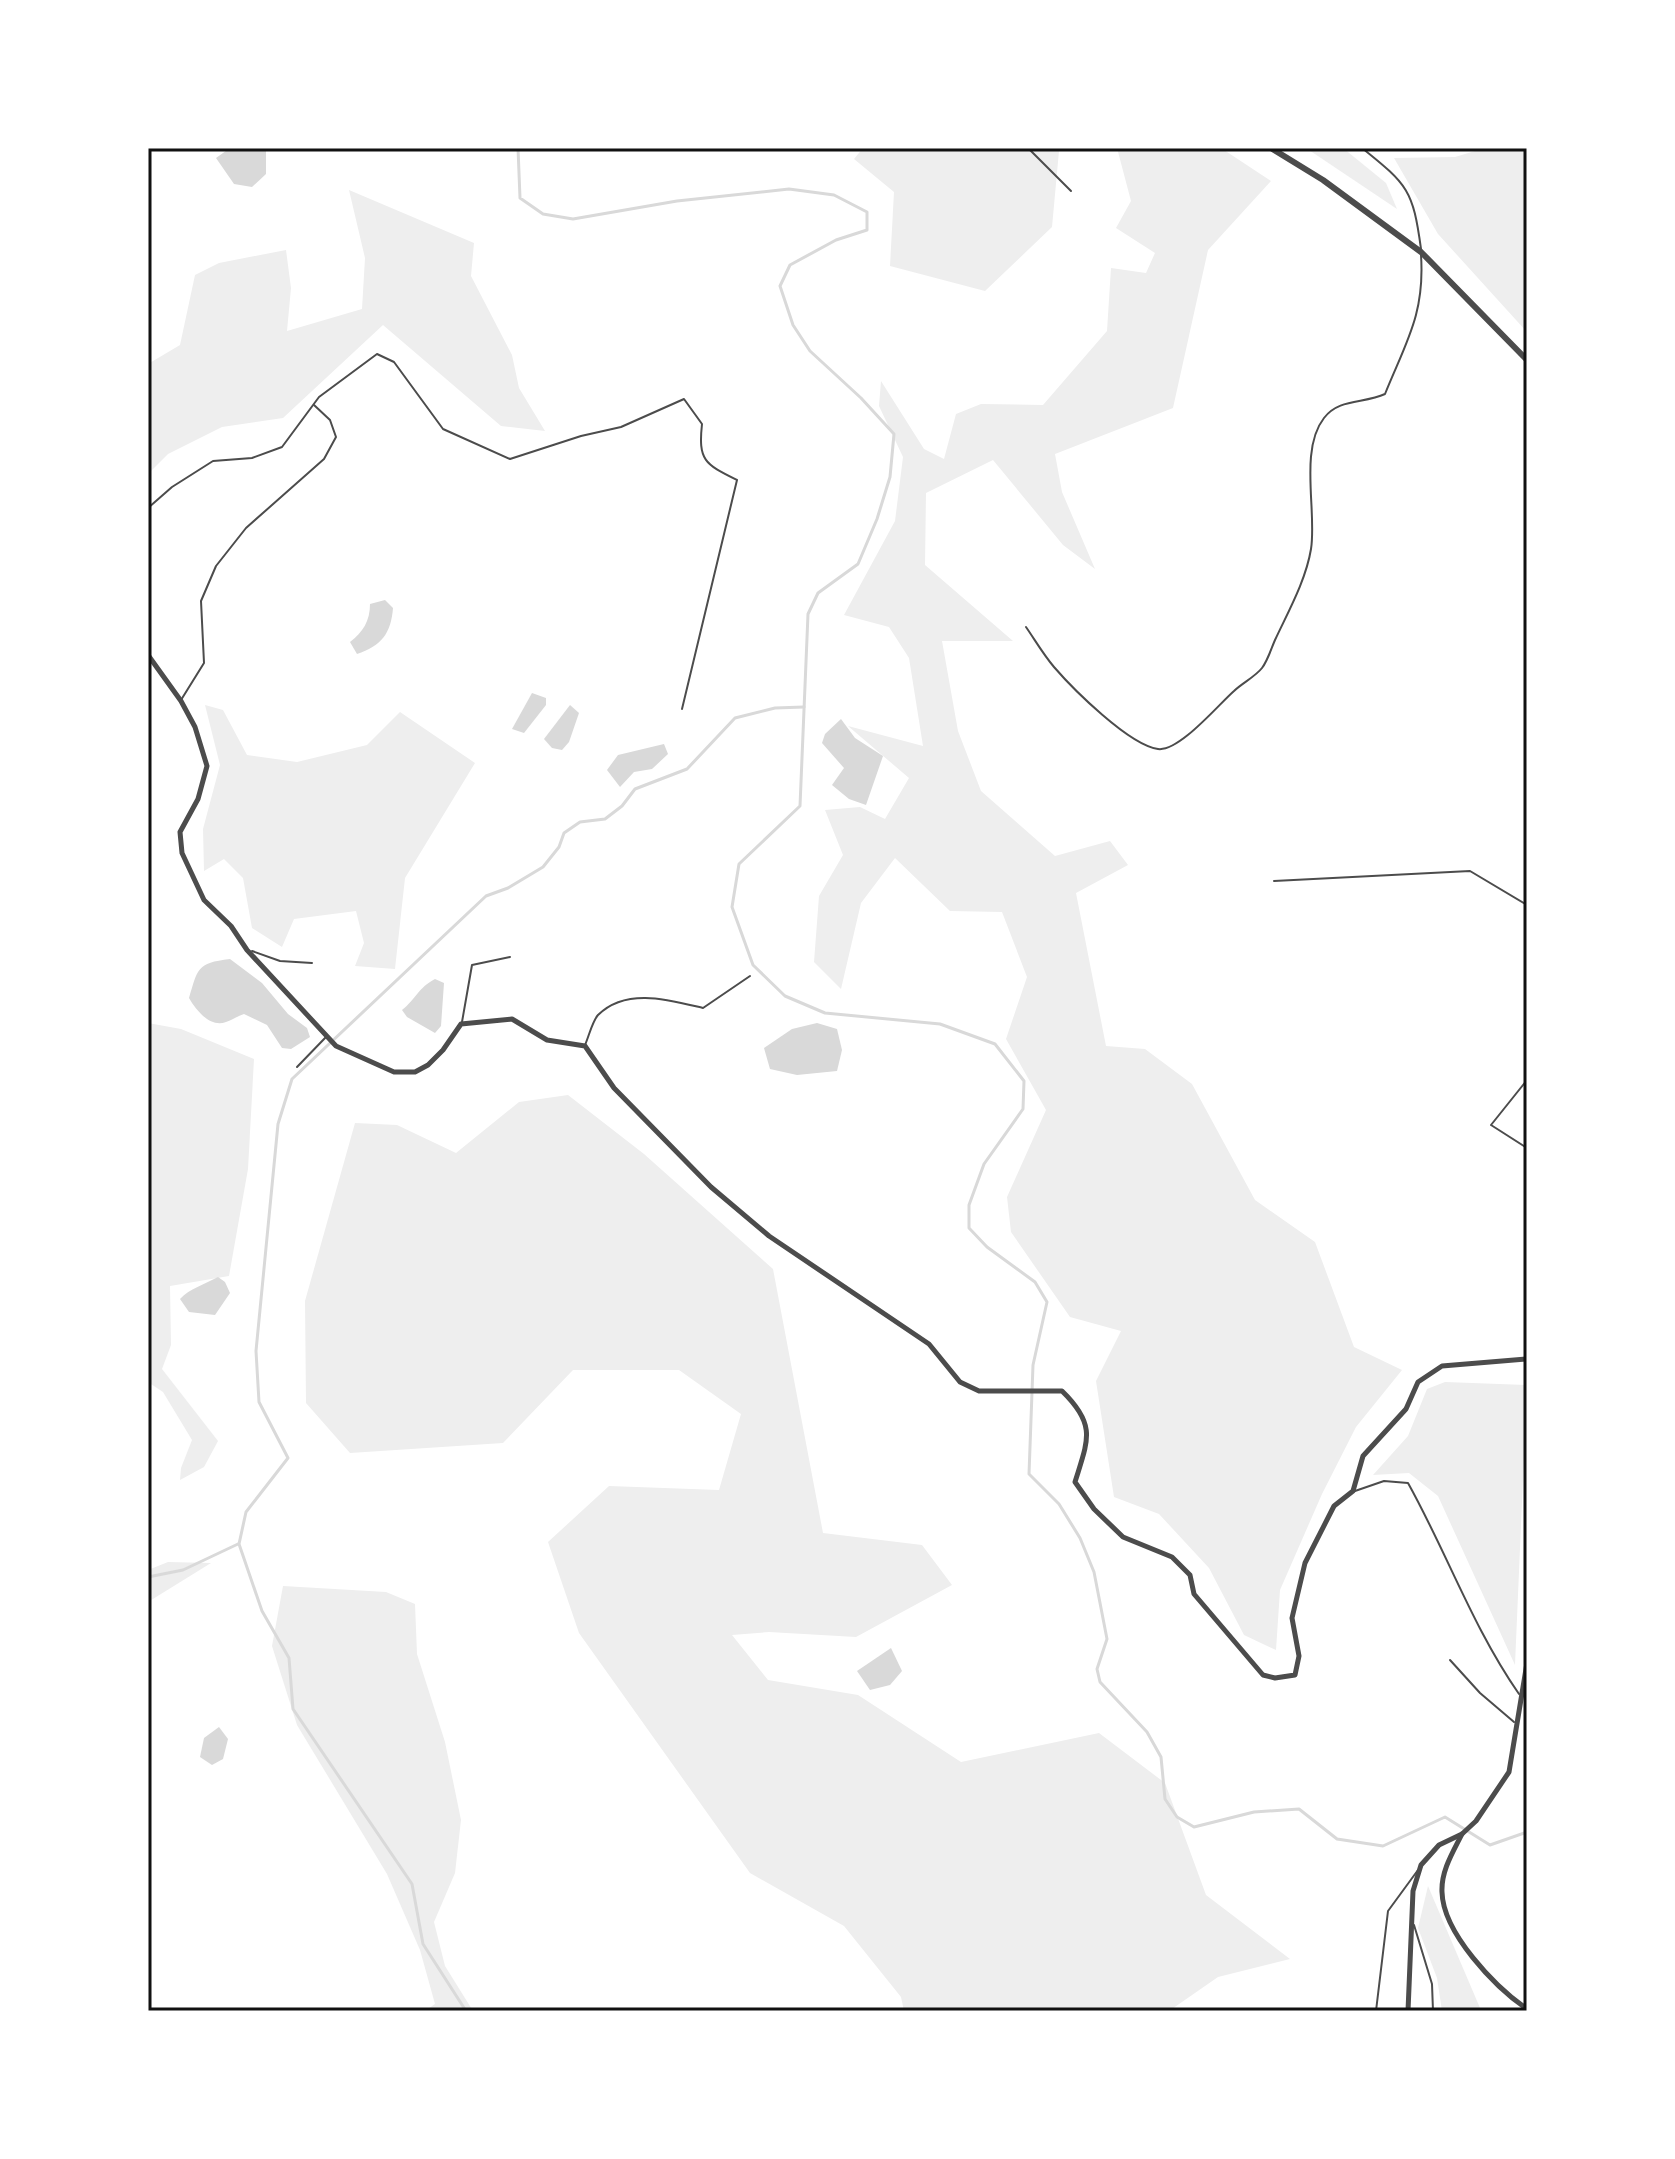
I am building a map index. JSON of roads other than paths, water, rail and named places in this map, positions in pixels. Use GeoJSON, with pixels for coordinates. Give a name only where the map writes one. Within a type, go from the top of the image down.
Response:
{"type":"FeatureCollection","features":[{"type":"Feature","properties":{"kind":"street"},"geometry":{"type":"LineString","coordinates":[[1271,148],[1323,180],[1421,252],[1527,360]]}},
{"type":"Feature","properties":{"kind":"street"},"geometry":{"type":"LineString","coordinates":[[148,655],[181,701],[195,727],[207,766],[198,799],[180,832],[182,853],[204,900],[231,926],[247,950],[336,1046],[394,1072],[415,1072],[428,1065],[443,1050],[461,1024],[512,1019],[547,1040],[585,1046],[614,1088],[711,1187],[769,1236],[929,1344],[960,1382],[979,1391],[1062,1391],[1077,1407],[1088,1437],[1075,1482],[1094,1509],[1123,1537],[1172,1557],[1190,1575],[1194,1594],[1263,1675],[1275,1678],[1295,1675],[1299,1656],[1292,1618],[1305,1563],[1334,1506],[1353,1491],[1363,1456],[1406,1409],[1418,1382],[1442,1366],[1527,1359]]}},
{"type":"Feature","properties":{"kind":"street"},"geometry":{"type":"LineString","coordinates":[[1408,2011],[1413,1891],[1421,1865],[1439,1845],[1462,1834],[1476,1821],[1509,1772],[1527,1663]]}},
{"type":"Feature","properties":{"kind":"street"},"geometry":{"type":"LineString","coordinates":[[1462,1834],[1443,1875],[1442,1894],[1447,1914],[1456,1934],[1478,1961],[1500,1987],[1527,2009]]}},
{"type":"Feature","properties":{"kind":"lane"},"geometry":{"type":"LineString","coordinates":[[1028,148],[1071,191]]}},
{"type":"Feature","properties":{"kind":"lane"},"geometry":{"type":"LineString","coordinates":[[1026,627],[1053,666],[1100,712],[1136,740],[1157,749],[1165,749],[1189,734],[1262,668],[1293,600],[1310,552],[1311,470],[1317,433],[1324,418],[1341,404],[1372,400],[1385,394],[1417,320],[1423,283],[1416,217],[1406,187],[1395,174],[1362,148]]}},
{"type":"Feature","properties":{"kind":"lane"},"geometry":{"type":"LineString","coordinates":[[148,508],[172,487],[213,461],[252,458],[282,447],[319,397],[377,354],[394,362],[443,429],[510,459],[581,436],[621,427],[684,399],[702,424],[700,448],[708,465],[737,480],[682,709]]}},
{"type":"Feature","properties":{"kind":"lane"},"geometry":{"type":"LineString","coordinates":[[181,701],[204,663],[201,601],[216,566],[246,528],[324,459],[336,437],[330,420],[314,405]]}},
{"type":"Feature","properties":{"kind":"lane"},"geometry":{"type":"LineString","coordinates":[[1274,881],[1470,871],[1527,905]]}},
{"type":"Feature","properties":{"kind":"lane"},"geometry":{"type":"LineString","coordinates":[[247,950],[280,961],[312,963]]}},
{"type":"Feature","properties":{"kind":"lane"},"geometry":{"type":"LineString","coordinates":[[461,1024],[472,965],[510,957]]}},
{"type":"Feature","properties":{"kind":"lane"},"geometry":{"type":"LineString","coordinates":[[585,1046],[597,1016],[624,999],[663,998],[703,1008],[750,976]]}},
{"type":"Feature","properties":{"kind":"lane"},"geometry":{"type":"LineString","coordinates":[[297,1067],[327,1036]]}},
{"type":"Feature","properties":{"kind":"lane"},"geometry":{"type":"LineString","coordinates":[[1527,1080],[1491,1125],[1527,1148]]}},
{"type":"Feature","properties":{"kind":"lane"},"geometry":{"type":"LineString","coordinates":[[1353,1491],[1364,1490],[1384,1481],[1408,1483],[1428,1518],[1459,1589],[1500,1666],[1522,1698]]}},
{"type":"Feature","properties":{"kind":"lane"},"geometry":{"type":"LineString","coordinates":[[1450,1660],[1480,1693],[1518,1725]]}},
{"type":"Feature","properties":{"kind":"lane"},"geometry":{"type":"LineString","coordinates":[[1376,2011],[1388,1911],[1421,1865]]}},
{"type":"Feature","properties":{"kind":"lane"},"geometry":{"type":"LineString","coordinates":[[1412,1916],[1432,1984],[1433,2011]]}},
{"type":"Feature","properties":{"kind":"waterway"},"geometry":{"type":"LineString","coordinates":[[518,148],[520,198],[543,214],[573,219],[677,201],[789,189],[834,195],[867,212],[867,230],[836,240],[790,265],[780,286],[793,325],[810,351],[861,398],[894,434],[890,477],[858,564],[818,593],[808,614],[800,806],[739,864],[732,907],[753,965],[785,996],[825,1013],[940,1024],[995,1044],[1024,1081],[1023,1109],[984,1164],[969,1205],[969,1228],[987,1247],[1035,1282],[1047,1302],[1033,1365],[1029,1474],[1059,1504],[1080,1538],[1094,1572],[1107,1639],[1097,1669],[1100,1682],[1147,1732],[1161,1757],[1165,1799],[1177,1817],[1194,1827],[1254,1812],[1299,1809],[1337,1839],[1383,1846],[1445,1817],[1490,1845],[1527,1832]]}},
{"type":"Feature","properties":{"kind":"waterway"},"geometry":{"type":"LineString","coordinates":[[466,2011],[423,1944],[412,1884],[293,1709],[289,1658],[262,1611],[239,1544],[246,1512],[288,1458],[259,1402],[256,1351],[278,1124],[292,1079],[486,896],[508,888],[543,867],[559,847],[564,833],[580,822],[605,819],[622,806],[635,789],[687,769],[735,718],[775,708],[804,707]]}},
{"type":"Feature","properties":{"kind":"waterway"},"geometry":{"type":"LineString","coordinates":[[148,1577],[183,1570],[238,1544]]}}]}
